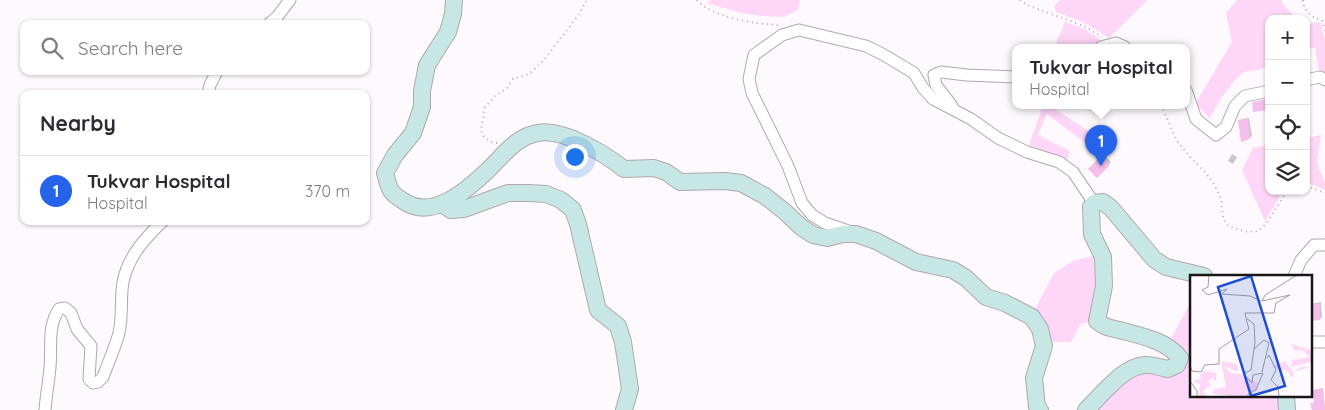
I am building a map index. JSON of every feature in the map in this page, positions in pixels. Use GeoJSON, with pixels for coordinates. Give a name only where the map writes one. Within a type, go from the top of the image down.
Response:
{"type":"FeatureCollection","features":[{"type":"Feature","properties":{"kind":"main road"},"geometry":{"type":"LineString","coordinates":[[454,0],[448,32],[427,65],[422,91],[422,107],[413,133],[395,155],[385,173],[391,193],[412,206],[422,209],[442,204],[474,182],[524,137],[539,132],[563,136],[581,142],[611,158],[624,169],[654,168],[666,172],[680,182],[725,181],[741,183],[765,196],[800,227],[813,235],[827,238],[843,234],[856,234],[876,241],[916,262],[953,270],[966,278],[986,297],[1005,303],[1032,317],[1040,330],[1044,346],[1034,378],[1037,407],[1040,410]]}},
{"type":"Feature","properties":{"kind":"main road"},"geometry":{"type":"LineString","coordinates":[[442,204],[451,210],[464,209],[508,193],[546,194],[561,200],[572,210],[578,224],[598,310],[618,326],[624,342],[630,389],[624,410]]}},
{"type":"Feature","properties":{"kind":"main road"},"geometry":{"type":"LineString","coordinates":[[1086,410],[1121,376],[1132,368],[1146,365],[1168,370],[1177,365],[1180,358],[1174,350],[1158,342],[1105,327],[1097,320],[1104,286],[1103,258],[1092,234],[1090,207],[1094,203],[1103,202],[1111,208],[1154,260],[1166,267],[1200,275]]}},
{"type":"Feature","properties":{"kind":"street"},"geometry":{"type":"LineString","coordinates":[[274,20],[290,0]]}},
{"type":"Feature","properties":{"kind":"street"},"geometry":{"type":"LineString","coordinates":[[856,234],[825,223],[812,215],[802,204],[788,166],[752,93],[749,79],[754,55],[782,35],[799,30],[866,46],[884,55],[914,73],[933,99],[953,108],[998,138],[1027,152],[1059,162],[1073,172],[1094,203]]}},
{"type":"Feature","properties":{"kind":"street"},"geometry":{"type":"LineString","coordinates":[[1104,44],[1118,44]]}},
{"type":"Feature","properties":{"kind":"street"},"geometry":{"type":"LineString","coordinates":[[953,108],[936,85],[934,75],[941,72],[967,76],[1012,78]]}},
{"type":"Feature","properties":{"kind":"street"},"geometry":{"type":"LineString","coordinates":[[209,90],[215,75]]}},
{"type":"Feature","properties":{"kind":"street"},"geometry":{"type":"LineString","coordinates":[[1310,79],[1320,77],[1325,80]]}},
{"type":"Feature","properties":{"kind":"street"},"geometry":{"type":"LineString","coordinates":[[1190,102],[1196,119],[1216,135],[1226,127],[1235,106],[1245,96],[1265,92]]}},
{"type":"Feature","properties":{"kind":"street"},"geometry":{"type":"LineString","coordinates":[[45,410],[50,365],[50,334],[58,309],[65,308],[71,313],[77,329],[88,340],[92,353],[88,372],[89,380],[93,383],[98,382],[103,377],[119,334],[122,315],[123,283],[131,259],[143,241],[159,225]]}},
{"type":"Feature","properties":{"kind":"street"},"geometry":{"type":"LineString","coordinates":[[1294,275],[1301,260],[1314,245],[1325,245]]}},
{"type":"Feature","properties":{"kind":"street"},"geometry":{"type":"LineString","coordinates":[[1312,342],[1325,342]]}},
{"type":"Feature","properties":{"kind":"path"},"geometry":{"type":"LineString","coordinates":[[514,145],[504,142],[493,143],[485,138],[481,131],[485,107],[513,79],[529,74],[544,60],[577,17],[587,0]]}},
{"type":"Feature","properties":{"kind":"path"},"geometry":{"type":"LineString","coordinates":[[697,0],[702,6],[725,15],[765,24],[782,25],[799,30]]}},
{"type":"Feature","properties":{"kind":"path"},"geometry":{"type":"LineString","coordinates":[[1020,0],[1027,5],[1084,26],[1104,44]]}},
{"type":"Feature","properties":{"kind":"path"},"geometry":{"type":"LineString","coordinates":[[1303,0],[1307,12],[1314,19],[1322,20],[1325,31]]}},
{"type":"Feature","properties":{"kind":"path"},"geometry":{"type":"LineString","coordinates":[[1163,109],[1173,129],[1176,141],[1205,172],[1215,186],[1221,199],[1223,218],[1228,226],[1247,232],[1258,231],[1266,224],[1285,195]]}},
{"type":"Feature","properties":{"kind":"path"},"geometry":{"type":"LineString","coordinates":[[1310,187],[1325,193]]}},
{"type":"Feature","properties":{"kind":"shaded area"},"geometry":{"type":"Polygon","coordinates":[[[710,0],[800,0],[798,10],[784,17],[741,13],[707,3],[710,0]]]}},
{"type":"Feature","properties":{"kind":"shaded area"},"geometry":{"type":"Polygon","coordinates":[[[1060,0],[1147,0],[1109,38],[1085,23],[1056,12],[1054,6],[1060,0]]]}},
{"type":"Feature","properties":{"kind":"shaded area"},"geometry":{"type":"Polygon","coordinates":[[[1237,0],[1282,0],[1281,2],[1293,15],[1265,15],[1265,68],[1246,72],[1239,76],[1210,118],[1195,104],[1232,42],[1226,13],[1237,0]]]}},
{"type":"Feature","properties":{"kind":"shaded area"},"geometry":{"type":"Polygon","coordinates":[[[1065,22],[1085,29],[1106,44],[1056,44],[1065,22]]]}},
{"type":"Feature","properties":{"kind":"shaded area"},"geometry":{"type":"Polygon","coordinates":[[[1320,22],[1325,40],[1325,76],[1319,72],[1315,48],[1310,48],[1310,23],[1320,22]]]}},
{"type":"Feature","properties":{"kind":"shaded area"},"geometry":{"type":"Polygon","coordinates":[[[1042,109],[1055,109],[1093,134],[1100,143],[1091,147],[1047,114],[1038,135],[1070,151],[1067,160],[1029,145],[1042,109]]]}},
{"type":"Feature","properties":{"kind":"shaded area"},"geometry":{"type":"Polygon","coordinates":[[[1321,135],[1317,163],[1325,183],[1325,190],[1310,184],[1310,137],[1321,135]]]}},
{"type":"Feature","properties":{"kind":"shaded area"},"geometry":{"type":"Polygon","coordinates":[[[1265,146],[1265,195],[1281,195],[1265,221],[1242,170],[1253,148],[1265,146]]]}},
{"type":"Feature","properties":{"kind":"shaded area"},"geometry":{"type":"Polygon","coordinates":[[[1097,255],[1095,320],[1081,324],[1071,342],[1049,342],[1034,311],[1054,273],[1073,261],[1097,255]]]}},
{"type":"Feature","properties":{"kind":"shaded area"},"geometry":{"type":"Polygon","coordinates":[[[1190,304],[1190,398],[1281,398],[1282,410],[1089,410],[1138,370],[1168,371],[1180,348],[1171,338],[1190,304]]]}},
{"type":"Feature","properties":{"kind":"building"},"geometry":{"type":"Polygon","coordinates":[[[1265,100],[1265,110],[1253,112],[1252,102],[1265,100]]]}},
{"type":"Feature","properties":{"kind":"building"},"geometry":{"type":"Polygon","coordinates":[[[1248,119],[1250,139],[1241,142],[1238,120],[1248,119]]]}},
{"type":"Feature","properties":{"kind":"building"},"geometry":{"type":"Polygon","coordinates":[[[1101,156],[1110,165],[1097,178],[1088,169],[1101,156]]]}},
{"type":"Feature","properties":{"kind":"building"},"geometry":{"type":"Polygon","coordinates":[[[1312,304],[1320,304],[1320,320],[1312,321],[1312,304]]]}},
{"type":"Feature","properties":{"kind":"building"},"geometry":{"type":"Polygon","coordinates":[[[1322,388],[1325,410],[1312,410],[1310,403],[1314,403],[1312,390],[1322,388]]]}},
{"type":"Feature","properties":{"kind":"place","name":"Tukvar Hospital"},"geometry":{"type":"Point","coordinates":[1101,166]}}]}
